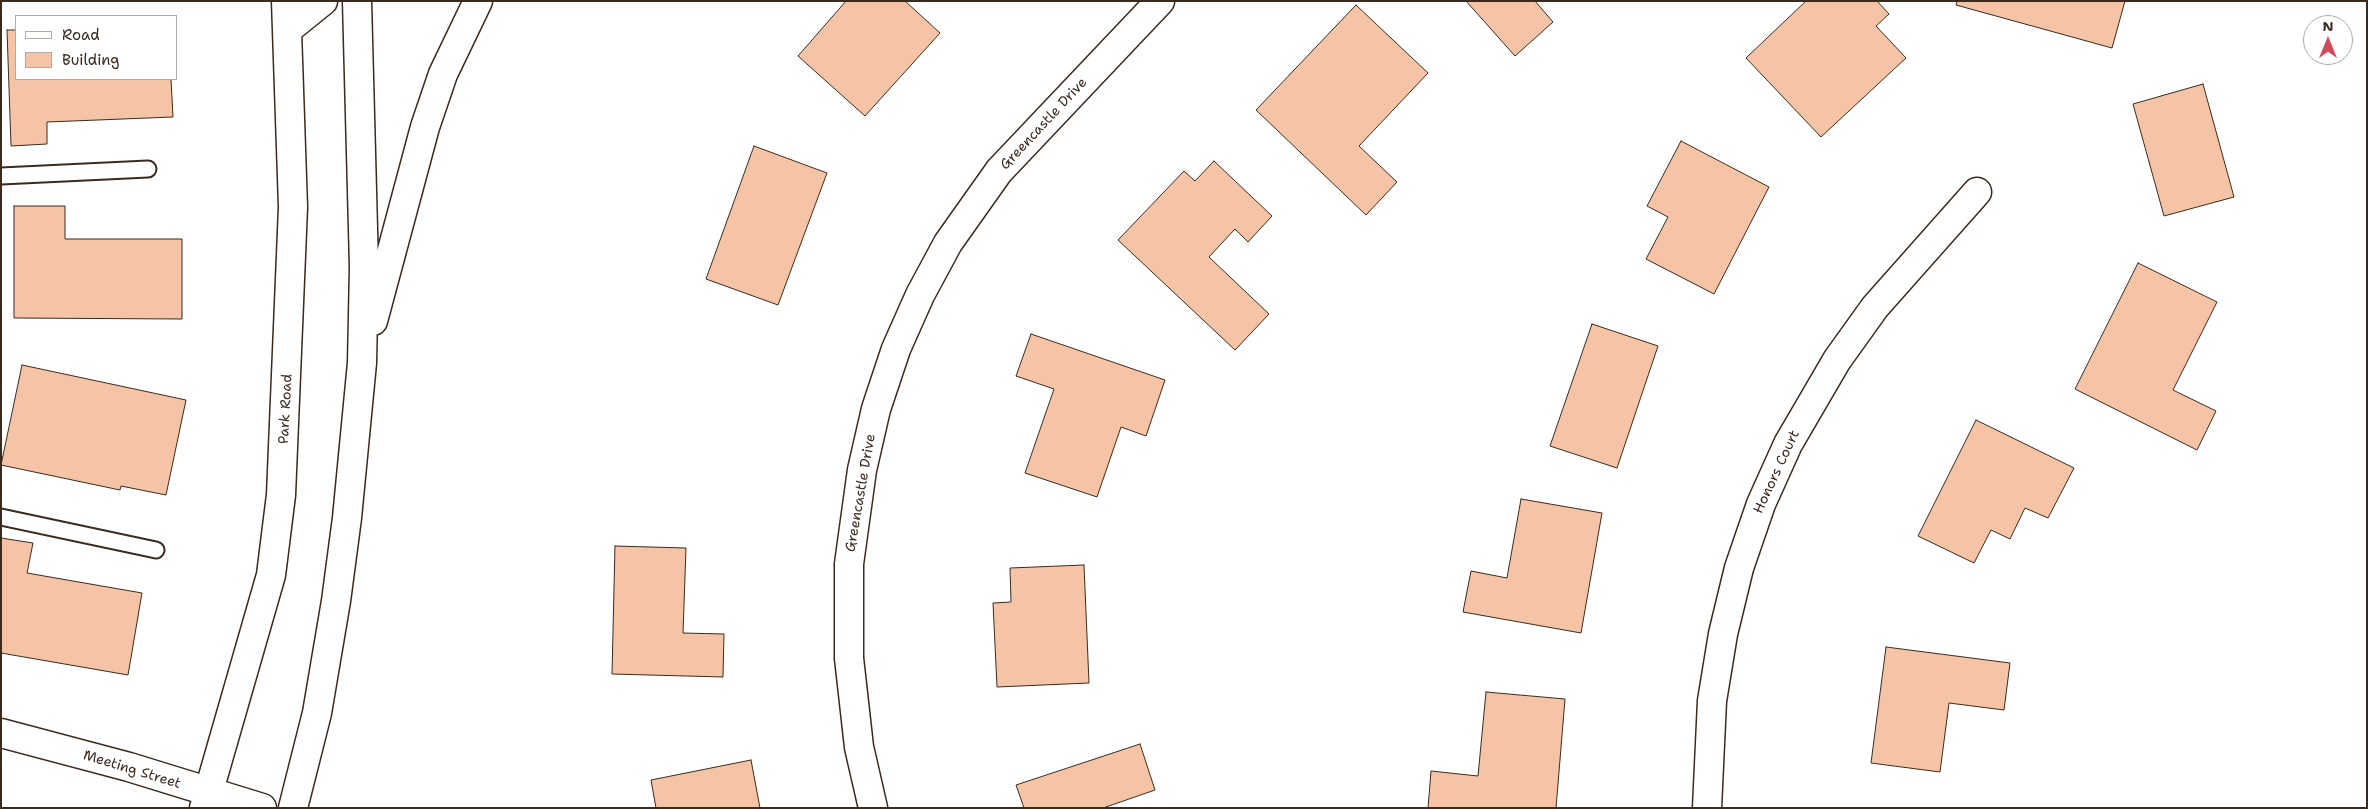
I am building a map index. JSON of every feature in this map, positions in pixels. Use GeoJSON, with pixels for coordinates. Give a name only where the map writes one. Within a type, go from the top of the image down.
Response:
{"type":"FeatureCollection","features":[{"type":"Feature","properties":{"kind":"main road","name":"Park Road"},"geometry":{"type":"LineString","coordinates":[[206,800],[271,575],[281,495],[293,207],[286,1]]}},
{"type":"Feature","properties":{"kind":"main road"},"geometry":{"type":"LineString","coordinates":[[286,30],[322,1]]}},
{"type":"Feature","properties":{"kind":"main road"},"geometry":{"type":"LineString","coordinates":[[293,808],[318,712],[336,602],[347,518],[362,363],[364,257],[357,1]]}},
{"type":"Feature","properties":{"kind":"main road"},"geometry":{"type":"LineString","coordinates":[[362,363],[426,127],[443,74],[478,1]]}},
{"type":"Feature","properties":{"kind":"main road","name":"Greencastle Drive"},"geometry":{"type":"LineString","coordinates":[[873,808],[859,747],[849,658],[849,564],[862,470],[876,409],[896,349],[920,295],[948,243],[999,171],[1160,1]]}},
{"type":"Feature","properties":{"kind":"main road","name":"Honors Court"},"geometry":{"type":"LineString","coordinates":[[1707,808],[1712,701],[1723,634],[1738,568],[1761,504],[1788,444],[1837,360],[1875,307],[1977,192]]}},
{"type":"Feature","properties":{"kind":"main road","name":"Meeting Street"},"geometry":{"type":"LineString","coordinates":[[1,733],[129,767],[206,800],[262,808]]}},
{"type":"Feature","properties":{"kind":"lane"},"geometry":{"type":"LineString","coordinates":[[1,176],[148,169]]}},
{"type":"Feature","properties":{"kind":"lane"},"geometry":{"type":"LineString","coordinates":[[1,517],[156,550]]}},
{"type":"Feature","properties":{"kind":"building"},"geometry":{"type":"Polygon","coordinates":[[[846,1],[905,1],[940,33],[865,116],[798,56],[846,1]]]}},
{"type":"Feature","properties":{"kind":"building"},"geometry":{"type":"Polygon","coordinates":[[[1466,1],[1535,1],[1553,22],[1515,56],[1466,1]]]}},
{"type":"Feature","properties":{"kind":"building"},"geometry":{"type":"Polygon","coordinates":[[[1806,1],[1877,1],[1889,14],[1876,26],[1906,58],[1821,137],[1746,58],[1806,1]]]}},
{"type":"Feature","properties":{"kind":"building"},"geometry":{"type":"Polygon","coordinates":[[[1957,1],[2125,1],[2112,48],[1956,5],[1957,1]]]}},
{"type":"Feature","properties":{"kind":"building"},"geometry":{"type":"Polygon","coordinates":[[[1356,5],[1428,73],[1359,146],[1397,182],[1366,215],[1256,110],[1356,5]]]}},
{"type":"Feature","properties":{"kind":"building"},"geometry":{"type":"Polygon","coordinates":[[[7,30],[15,30],[15,80],[171,80],[173,117],[47,122],[47,144],[11,146],[7,30]]]}},
{"type":"Feature","properties":{"kind":"building"},"geometry":{"type":"Polygon","coordinates":[[[2203,84],[2234,197],[2164,216],[2133,104],[2203,84]]]}},
{"type":"Feature","properties":{"kind":"building"},"geometry":{"type":"Polygon","coordinates":[[[1681,141],[1769,187],[1714,294],[1646,259],[1668,217],[1647,206],[1681,141]]]}},
{"type":"Feature","properties":{"kind":"building"},"geometry":{"type":"Polygon","coordinates":[[[754,146],[827,173],[778,305],[706,279],[754,146]]]}},
{"type":"Feature","properties":{"kind":"building"},"geometry":{"type":"Polygon","coordinates":[[[1214,161],[1272,216],[1248,242],[1235,229],[1209,257],[1269,314],[1235,350],[1118,240],[1184,171],[1195,181],[1214,161]]]}},
{"type":"Feature","properties":{"kind":"building"},"geometry":{"type":"Polygon","coordinates":[[[14,206],[65,206],[65,239],[182,239],[182,319],[14,318],[14,206]]]}},
{"type":"Feature","properties":{"kind":"building"},"geometry":{"type":"Polygon","coordinates":[[[2138,263],[2217,302],[2173,390],[2216,411],[2197,450],[2075,389],[2138,263]]]}},
{"type":"Feature","properties":{"kind":"building"},"geometry":{"type":"Polygon","coordinates":[[[1592,324],[1658,346],[1617,468],[1550,446],[1592,324]]]}},
{"type":"Feature","properties":{"kind":"building"},"geometry":{"type":"Polygon","coordinates":[[[1031,334],[1165,380],[1146,436],[1121,427],[1097,497],[1025,473],[1054,389],[1016,376],[1031,334]]]}},
{"type":"Feature","properties":{"kind":"building"},"geometry":{"type":"Polygon","coordinates":[[[22,365],[186,400],[166,495],[121,486],[120,490],[1,465],[22,365]]]}},
{"type":"Feature","properties":{"kind":"building"},"geometry":{"type":"Polygon","coordinates":[[[1976,420],[2074,468],[2048,518],[2025,508],[2010,539],[1991,530],[1974,563],[1918,536],[1976,420]]]}},
{"type":"Feature","properties":{"kind":"building"},"geometry":{"type":"Polygon","coordinates":[[[1521,499],[1602,513],[1581,633],[1463,612],[1471,571],[1507,578],[1521,499]]]}},
{"type":"Feature","properties":{"kind":"building"},"geometry":{"type":"Polygon","coordinates":[[[1,538],[33,543],[27,573],[142,593],[128,675],[1,653],[1,538]]]}},
{"type":"Feature","properties":{"kind":"building"},"geometry":{"type":"Polygon","coordinates":[[[615,546],[686,548],[683,633],[724,634],[723,677],[612,674],[615,546]]]}},
{"type":"Feature","properties":{"kind":"building"},"geometry":{"type":"Polygon","coordinates":[[[1084,565],[1089,683],[997,687],[993,603],[1011,602],[1010,568],[1084,565]]]}},
{"type":"Feature","properties":{"kind":"building"},"geometry":{"type":"Polygon","coordinates":[[[1886,647],[2010,663],[2004,710],[1949,703],[1940,772],[1871,763],[1886,647]]]}},
{"type":"Feature","properties":{"kind":"building"},"geometry":{"type":"Polygon","coordinates":[[[1486,692],[1565,699],[1556,808],[1428,808],[1431,771],[1478,776],[1486,692]]]}},
{"type":"Feature","properties":{"kind":"building"},"geometry":{"type":"Polygon","coordinates":[[[1140,744],[1155,790],[1103,808],[1024,808],[1016,785],[1140,744]]]}},
{"type":"Feature","properties":{"kind":"building"},"geometry":{"type":"Polygon","coordinates":[[[751,760],[760,808],[656,808],[651,780],[751,760]]]}}]}
